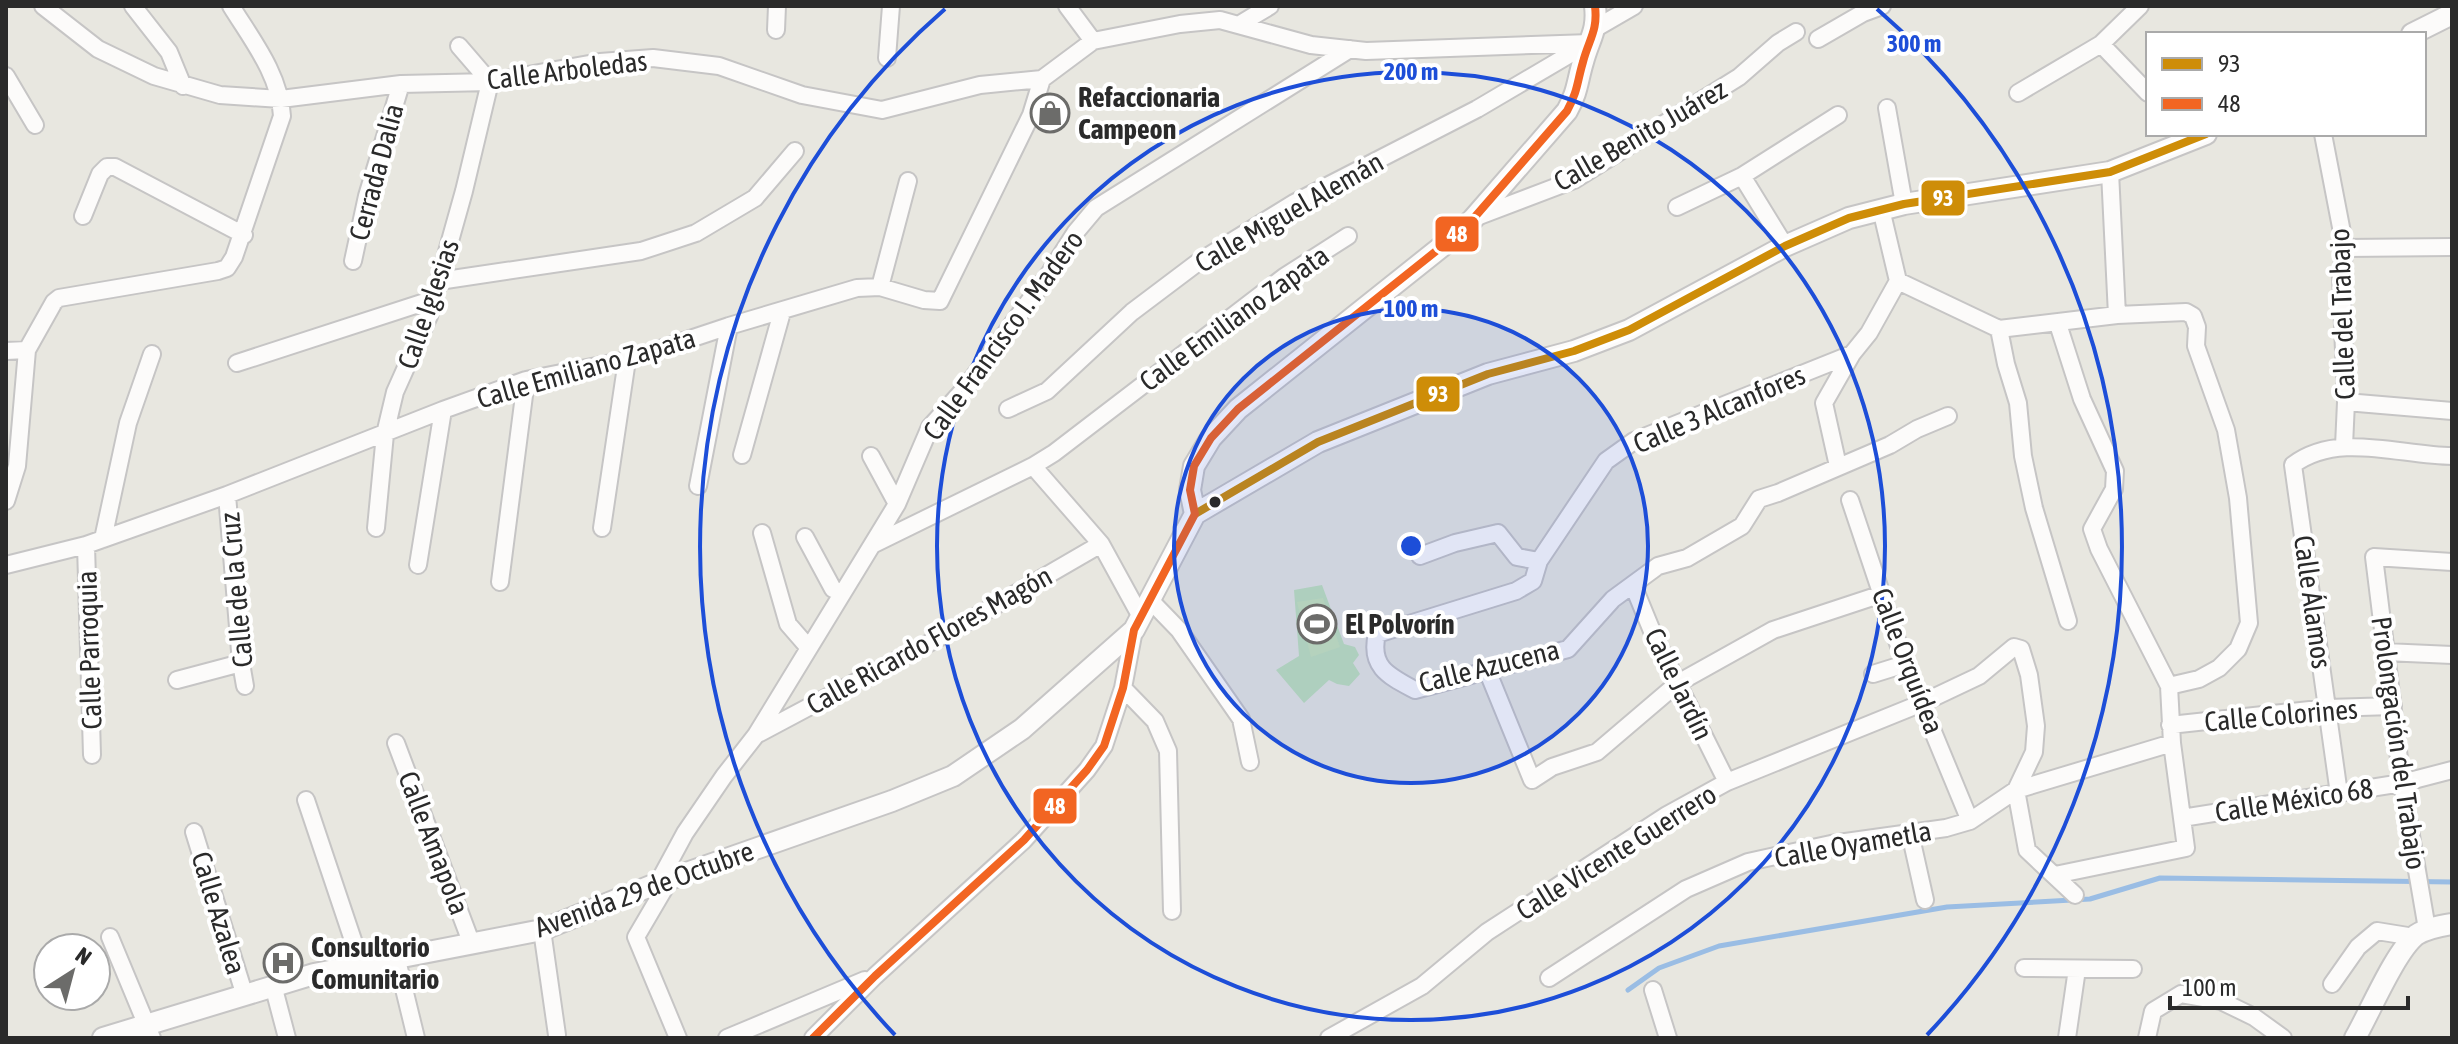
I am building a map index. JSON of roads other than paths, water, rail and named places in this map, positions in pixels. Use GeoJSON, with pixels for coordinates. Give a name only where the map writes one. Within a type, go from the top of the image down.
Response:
{"type":"FeatureCollection","features":[{"type":"Feature","properties":{"kind":"street","name":"Calle Arboledas"},"geometry":{"type":"LineString","coordinates":[[43,6],[98,49],[154,76],[220,95],[281,99],[401,84],[490,82],[600,62],[653,58],[719,66],[802,95],[882,110],[980,85],[1042,79]]}},
{"type":"Feature","properties":{"kind":"street"},"geometry":{"type":"LineString","coordinates":[[133,6],[169,52],[183,86]]}},
{"type":"Feature","properties":{"kind":"street"},"geometry":{"type":"LineString","coordinates":[[776,30],[777,6]]}},
{"type":"Feature","properties":{"kind":"street"},"geometry":{"type":"LineString","coordinates":[[887,58],[891,6]]}},
{"type":"Feature","properties":{"kind":"street"},"geometry":{"type":"LineString","coordinates":[[1067,6],[1093,41]]}},
{"type":"Feature","properties":{"kind":"street"},"geometry":{"type":"LineString","coordinates":[[1240,24],[1270,6]]}},
{"type":"Feature","properties":{"kind":"street"},"geometry":{"type":"LineString","coordinates":[[1195,514],[1190,490],[1194,466],[1211,438],[1238,409],[1473,219],[1567,111],[1579,90],[1583,60],[1593,35],[1595,6]]}},
{"type":"Feature","properties":{"kind":"street","name":"Calle Miguel Alemán"},"geometry":{"type":"LineString","coordinates":[[1008,409],[1047,391],[1132,312],[1197,263],[1294,203],[1477,109],[1634,6]]}},
{"type":"Feature","properties":{"kind":"street"},"geometry":{"type":"LineString","coordinates":[[1818,39],[1863,13],[1882,6]]}},
{"type":"Feature","properties":{"kind":"street"},"geometry":{"type":"LineString","coordinates":[[2018,93],[2101,44],[2140,6]]}},
{"type":"Feature","properties":{"kind":"street"},"geometry":{"type":"LineString","coordinates":[[6,501],[17,466],[27,350],[43,317],[59,298],[227,268],[244,235],[282,116],[281,99],[269,69],[237,7]]}},
{"type":"Feature","properties":{"kind":"street"},"geometry":{"type":"LineString","coordinates":[[2416,32],[2452,14]]}},
{"type":"Feature","properties":{"kind":"street"},"geometry":{"type":"LineString","coordinates":[[1042,79],[1093,41],[1220,20],[1311,45],[1350,49],[1593,35]]}},
{"type":"Feature","properties":{"kind":"street","name":"Calle Benito Juárez"},"geometry":{"type":"LineString","coordinates":[[1473,219],[1574,180],[1739,77],[1778,43],[1796,32]]}},
{"type":"Feature","properties":{"kind":"street"},"geometry":{"type":"LineString","coordinates":[[2101,44],[2146,91]]}},
{"type":"Feature","properties":{"kind":"street"},"geometry":{"type":"LineString","coordinates":[[459,46],[490,82]]}},
{"type":"Feature","properties":{"kind":"street","name":"Calle Francisco I. Madero"},"geometry":{"type":"LineString","coordinates":[[678,1038],[636,937],[685,833],[756,735],[897,504],[930,427],[967,386],[1096,208],[1350,49]]}},
{"type":"Feature","properties":{"kind":"street"},"geometry":{"type":"LineString","coordinates":[[6,76],[35,125]]}},
{"type":"Feature","properties":{"kind":"street","name":"Calle Emiliano Zapata"},"geometry":{"type":"LineString","coordinates":[[6,565],[94,542],[227,495],[526,380],[627,360],[857,288],[880,287],[924,300],[940,301],[1031,115],[1042,79]]}},
{"type":"Feature","properties":{"kind":"street","name":"Calle Iglesias"},"geometry":{"type":"LineString","coordinates":[[376,528],[385,434],[395,392],[414,354],[434,299],[490,82]]}},
{"type":"Feature","properties":{"kind":"street","name":"Cerrada Dalia"},"geometry":{"type":"LineString","coordinates":[[353,261],[367,196],[401,84]]}},
{"type":"Feature","properties":{"kind":"street"},"geometry":{"type":"LineString","coordinates":[[1887,108],[1904,204]]}},
{"type":"Feature","properties":{"kind":"street"},"geometry":{"type":"LineString","coordinates":[[1677,207],[1742,176],[1838,115]]}},
{"type":"Feature","properties":{"kind":"street"},"geometry":{"type":"LineString","coordinates":[[817,1037],[875,976],[1024,840],[1087,770],[1104,746],[1142,616],[1195,514],[1318,442],[1488,374],[1574,351],[1629,330],[1785,246],[1849,218],[1904,204],[2110,172],[2195,136]]}},
{"type":"Feature","properties":{"kind":"street","name":"Calle del Trabajo"},"geometry":{"type":"LineString","coordinates":[[2323,136],[2345,248],[2341,275],[2346,402],[2344,446]]}},
{"type":"Feature","properties":{"kind":"street"},"geometry":{"type":"LineString","coordinates":[[439,281],[641,251],[696,233],[755,198],[795,151]]}},
{"type":"Feature","properties":{"kind":"street"},"geometry":{"type":"LineString","coordinates":[[83,216],[103,170],[115,167],[244,235]]}},
{"type":"Feature","properties":{"kind":"street"},"geometry":{"type":"LineString","coordinates":[[2110,172],[2117,315]]}},
{"type":"Feature","properties":{"kind":"street"},"geometry":{"type":"LineString","coordinates":[[1742,176],[1785,246]]}},
{"type":"Feature","properties":{"kind":"street"},"geometry":{"type":"LineString","coordinates":[[880,287],[908,181]]}},
{"type":"Feature","properties":{"kind":"street"},"geometry":{"type":"LineString","coordinates":[[1838,466],[1824,403],[1898,281],[1881,209]]}},
{"type":"Feature","properties":{"kind":"street","name":"Calle Emiliano Zapata"},"geometry":{"type":"LineString","coordinates":[[873,544],[1054,453],[1284,277],[1348,236]]}},
{"type":"Feature","properties":{"kind":"street"},"geometry":{"type":"LineString","coordinates":[[2345,248],[2452,247]]}},
{"type":"Feature","properties":{"kind":"street"},"geometry":{"type":"LineString","coordinates":[[1898,281],[1999,329],[2117,315],[2186,312],[2193,316],[2197,327],[2196,346],[2226,430],[2238,498],[2249,623],[2238,649],[2219,668],[2199,679],[2169,686]]}},
{"type":"Feature","properties":{"kind":"street"},"geometry":{"type":"LineString","coordinates":[[237,363],[434,299]]}},
{"type":"Feature","properties":{"kind":"street"},"geometry":{"type":"LineString","coordinates":[[742,455],[782,312]]}},
{"type":"Feature","properties":{"kind":"street"},"geometry":{"type":"LineString","coordinates":[[2055,875],[2186,848],[2170,725],[2169,686],[2099,549],[2092,529],[2114,489],[2115,471],[2082,399],[2058,324]]}},
{"type":"Feature","properties":{"kind":"street"},"geometry":{"type":"LineString","coordinates":[[698,486],[729,326]]}},
{"type":"Feature","properties":{"kind":"street"},"geometry":{"type":"LineString","coordinates":[[1999,329],[2018,403],[2023,456],[2034,508],[2068,621]]}},
{"type":"Feature","properties":{"kind":"street"},"geometry":{"type":"LineString","coordinates":[[6,351],[27,350]]}},
{"type":"Feature","properties":{"kind":"street","name":"Calle Parroquia"},"geometry":{"type":"LineString","coordinates":[[92,755],[94,542],[128,423],[152,354]]}},
{"type":"Feature","properties":{"kind":"street","name":"Calle 3 Alcanfores"},"geometry":{"type":"LineString","coordinates":[[1377,634],[1516,591],[1533,581],[1539,561],[1606,461],[1634,441],[1852,354]]}},
{"type":"Feature","properties":{"kind":"street"},"geometry":{"type":"LineString","coordinates":[[602,528],[627,360]]}},
{"type":"Feature","properties":{"kind":"street"},"geometry":{"type":"LineString","coordinates":[[500,582],[526,380]]}},
{"type":"Feature","properties":{"kind":"street"},"geometry":{"type":"LineString","coordinates":[[2346,402],[2452,411]]}},
{"type":"Feature","properties":{"kind":"street"},"geometry":{"type":"LineString","coordinates":[[418,565],[443,410]]}},
{"type":"Feature","properties":{"kind":"street","name":"Calle Azucena"},"geometry":{"type":"LineString","coordinates":[[1377,634],[1374,649],[1380,667],[1415,690],[1568,649],[1613,599],[1658,566],[1687,558],[1742,526],[1759,499],[1890,445],[1948,416]]}},
{"type":"Feature","properties":{"kind":"street"},"geometry":{"type":"LineString","coordinates":[[2344,446],[2452,456]]}},
{"type":"Feature","properties":{"kind":"street","name":"Calle Álamos"},"geometry":{"type":"LineString","coordinates":[[2339,794],[2293,465],[2303,458],[2344,446]]}},
{"type":"Feature","properties":{"kind":"street"},"geometry":{"type":"LineString","coordinates":[[871,456],[897,504]]}},
{"type":"Feature","properties":{"kind":"street"},"geometry":{"type":"LineString","coordinates":[[1033,466],[1101,544],[1142,616],[1179,630],[1241,719],[1250,762]]}},
{"type":"Feature","properties":{"kind":"street","name":"Calle de la Cruz"},"geometry":{"type":"LineString","coordinates":[[227,495],[245,686]]}},
{"type":"Feature","properties":{"kind":"street","name":"Calle Orquídea"},"geometry":{"type":"LineString","coordinates":[[1850,500],[1905,664],[1970,821]]}},
{"type":"Feature","properties":{"kind":"street"},"geometry":{"type":"LineString","coordinates":[[762,533],[788,624],[808,647]]}},
{"type":"Feature","properties":{"kind":"street"},"geometry":{"type":"LineString","coordinates":[[1420,556],[1455,543],[1498,533],[1517,557],[1539,561]]}},
{"type":"Feature","properties":{"kind":"street"},"geometry":{"type":"LineString","coordinates":[[805,537],[833,589],[842,593]]}},
{"type":"Feature","properties":{"kind":"street","name":"Calle Ricardo Flores Magón"},"geometry":{"type":"LineString","coordinates":[[756,735],[946,634],[1101,544]]}},
{"type":"Feature","properties":{"kind":"street","name":"Prolongación del Trabajo"},"geometry":{"type":"LineString","coordinates":[[2421,933],[2421,897],[2402,783],[2374,557],[2452,562]]}},
{"type":"Feature","properties":{"kind":"street","name":"Calle Jardín"},"geometry":{"type":"LineString","coordinates":[[1633,585],[1654,636],[1727,782]]}},
{"type":"Feature","properties":{"kind":"street"},"geometry":{"type":"LineString","coordinates":[[1487,670],[1532,780],[1552,767],[1597,752],[1678,683],[1773,630],[1882,594]]}},
{"type":"Feature","properties":{"kind":"street","name":"Avenida 29 de Octubre"},"geometry":{"type":"LineString","coordinates":[[103,1038],[150,1030],[244,993],[273,985],[396,956],[542,930],[664,881],[892,801],[953,776],[1022,729],[1142,616]]}},
{"type":"Feature","properties":{"kind":"street","name":"Calle Vicente Guerrero"},"geometry":{"type":"LineString","coordinates":[[1329,1038],[1422,986],[1487,932],[1667,815],[1727,782],[1922,703],[1979,676],[2014,647],[2021,649],[2029,675],[2036,726],[2034,752],[2016,790]]}},
{"type":"Feature","properties":{"kind":"street"},"geometry":{"type":"LineString","coordinates":[[2385,652],[2452,655]]}},
{"type":"Feature","properties":{"kind":"street"},"geometry":{"type":"LineString","coordinates":[[177,680],[241,663]]}},
{"type":"Feature","properties":{"kind":"street"},"geometry":{"type":"LineString","coordinates":[[1873,674],[1905,664]]}},
{"type":"Feature","properties":{"kind":"street"},"geometry":{"type":"LineString","coordinates":[[1123,688],[1155,721],[1168,751],[1172,911]]}},
{"type":"Feature","properties":{"kind":"street","name":"Calle Colorines"},"geometry":{"type":"LineString","coordinates":[[2170,725],[2328,708],[2393,706]]}},
{"type":"Feature","properties":{"kind":"street","name":"Calle Amapola"},"geometry":{"type":"LineString","coordinates":[[396,743],[471,942]]}},
{"type":"Feature","properties":{"kind":"street","name":"Calle Oyametla"},"geometry":{"type":"LineString","coordinates":[[1549,978],[1686,889],[1748,862],[1831,844],[1970,821],[2016,790],[2172,743]]}},
{"type":"Feature","properties":{"kind":"street","name":"Calle México 68"},"geometry":{"type":"LineString","coordinates":[[2182,818],[2402,783],[2452,770]]}},
{"type":"Feature","properties":{"kind":"street"},"geometry":{"type":"LineString","coordinates":[[2016,790],[2027,850],[2075,895]]}},
{"type":"Feature","properties":{"kind":"street"},"geometry":{"type":"LineString","coordinates":[[306,800],[361,964]]}},
{"type":"Feature","properties":{"kind":"street","name":"Calle Azalea"},"geometry":{"type":"LineString","coordinates":[[194,832],[244,993]]}},
{"type":"Feature","properties":{"kind":"street"},"geometry":{"type":"LineString","coordinates":[[1910,833],[1925,900]]}},
{"type":"Feature","properties":{"kind":"street"},"geometry":{"type":"LineString","coordinates":[[2332,984],[2358,947],[2377,931],[2421,933],[2452,924]]}},
{"type":"Feature","properties":{"kind":"street"},"geometry":{"type":"LineString","coordinates":[[542,930],[557,1035]]}},
{"type":"Feature","properties":{"kind":"street"},"geometry":{"type":"LineString","coordinates":[[2355,1038],[2402,952],[2421,933]]}},
{"type":"Feature","properties":{"kind":"street"},"geometry":{"type":"LineString","coordinates":[[112,942],[150,1030]]}},
{"type":"Feature","properties":{"kind":"street"},"geometry":{"type":"LineString","coordinates":[[396,956],[416,1038]]}},
{"type":"Feature","properties":{"kind":"street"},"geometry":{"type":"LineString","coordinates":[[2024,968],[2133,969]]}},
{"type":"Feature","properties":{"kind":"street"},"geometry":{"type":"LineString","coordinates":[[2067,1038],[2077,969]]}},
{"type":"Feature","properties":{"kind":"street"},"geometry":{"type":"LineString","coordinates":[[727,1038],[875,976]]}},
{"type":"Feature","properties":{"kind":"street"},"geometry":{"type":"LineString","coordinates":[[273,985],[287,1038]]}},
{"type":"Feature","properties":{"kind":"street"},"geometry":{"type":"LineString","coordinates":[[1653,990],[1668,1038]]}},
{"type":"Feature","properties":{"kind":"street"},"geometry":{"type":"LineString","coordinates":[[2147,1038],[2153,1011],[2181,994],[2221,1001],[2254,1017],[2283,1038]]}},
{"type":"Feature","properties":{"kind":"waterway"},"geometry":{"type":"LineString","coordinates":[[1628,990],[1659,968],[1719,946],[1947,907],[2090,899],[2160,878],[2452,882]]}},
{"type":"Feature","properties":{"kind":"place","name":"Refaccionaria Campeon"},"geometry":{"type":"Point","coordinates":[1050,113]}},
{"type":"Feature","properties":{"kind":"place","name":"El Polvorín"},"geometry":{"type":"Point","coordinates":[1317,624]}},
{"type":"Feature","properties":{"kind":"place","name":"Consultorio Comunitario"},"geometry":{"type":"Point","coordinates":[283,963]}}]}
